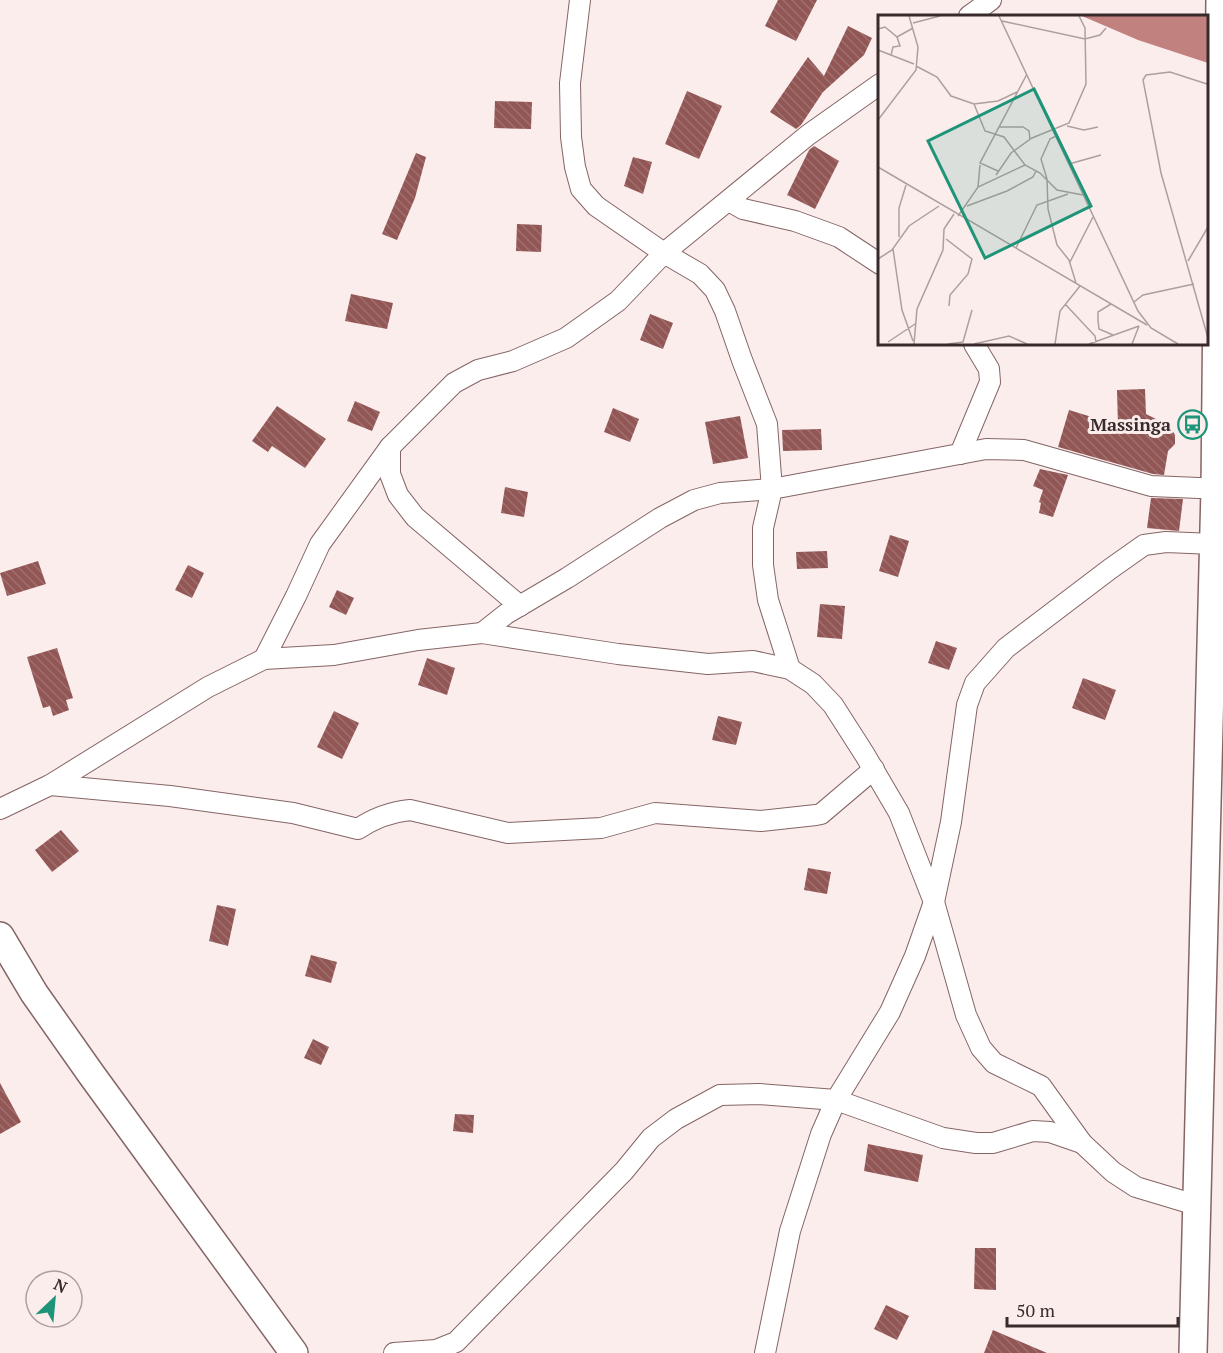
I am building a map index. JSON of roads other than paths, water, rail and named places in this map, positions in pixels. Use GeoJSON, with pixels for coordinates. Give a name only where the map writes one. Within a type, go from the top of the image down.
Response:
{"type":"FeatureCollection","features":[{"type":"Feature","properties":{"kind":"street"},"geometry":{"type":"LineString","coordinates":[[580,0],[570,83],[574,167],[581,189],[596,206],[664,253],[700,274],[716,290],[767,424],[772,489],[763,528],[763,565],[768,600],[790,669]]}},
{"type":"Feature","properties":{"kind":"street"},"geometry":{"type":"LineString","coordinates":[[970,15],[991,0]]}},
{"type":"Feature","properties":{"kind":"street"},"geometry":{"type":"LineString","coordinates":[[1193,1353],[1196,1205],[1214,858],[1214,544],[1219,489],[1220,0]]}},
{"type":"Feature","properties":{"kind":"street"},"geometry":{"type":"LineString","coordinates":[[264,659],[320,544],[390,447],[454,383],[478,370],[513,361],[566,338],[618,301],[664,253],[808,135],[878,85]]}},
{"type":"Feature","properties":{"kind":"street"},"geometry":{"type":"LineString","coordinates":[[729,201],[743,209],[795,221],[839,237],[878,263]]}},
{"type":"Feature","properties":{"kind":"street"},"geometry":{"type":"LineString","coordinates":[[960,454],[990,382],[989,369],[975,345]]}},
{"type":"Feature","properties":{"kind":"street"},"geometry":{"type":"LineString","coordinates":[[390,447],[390,474],[398,495],[415,517],[520,606]]}},
{"type":"Feature","properties":{"kind":"street"},"geometry":{"type":"LineString","coordinates":[[482,633],[520,606],[660,518],[694,500],[720,493],[772,489],[986,449],[1024,450],[1151,486],[1219,489]]}},
{"type":"Feature","properties":{"kind":"street"},"geometry":{"type":"LineString","coordinates":[[765,1353],[790,1231],[820,1134],[836,1100],[890,1012],[915,956],[934,902],[951,822],[967,705],[975,683],[1006,648],[1144,545],[1166,542],[1214,544]]}},
{"type":"Feature","properties":{"kind":"street"},"geometry":{"type":"LineString","coordinates":[[0,809],[50,785],[208,687],[264,659],[334,655],[418,640],[482,633],[618,654],[708,664],[753,661],[790,669],[813,684],[833,705],[899,813],[934,902],[966,1015],[981,1048],[994,1063],[1041,1086],[1082,1143],[1113,1172],[1136,1187],[1196,1205]]}},
{"type":"Feature","properties":{"kind":"street"},"geometry":{"type":"LineString","coordinates":[[50,785],[170,796],[282,812],[358,829],[370,821],[394,812],[410,810],[508,833],[601,828],[655,813],[761,822],[816,815],[821,814],[874,769]]}},
{"type":"Feature","properties":{"kind":"street"},"geometry":{"type":"LineString","coordinates":[[0,936],[34,993],[90,1074],[294,1353]]}},
{"type":"Feature","properties":{"kind":"street"},"geometry":{"type":"LineString","coordinates":[[394,1353],[436,1350],[456,1341],[624,1171],[651,1138],[676,1119],[720,1095],[759,1094],[836,1100],[943,1138],[976,1143],[993,1143],[1033,1131],[1050,1132],[1082,1143]]}},
{"type":"Feature","properties":{"kind":"place","name":"Massinga"},"geometry":{"type":"Point","coordinates":[1192,424]}}]}
